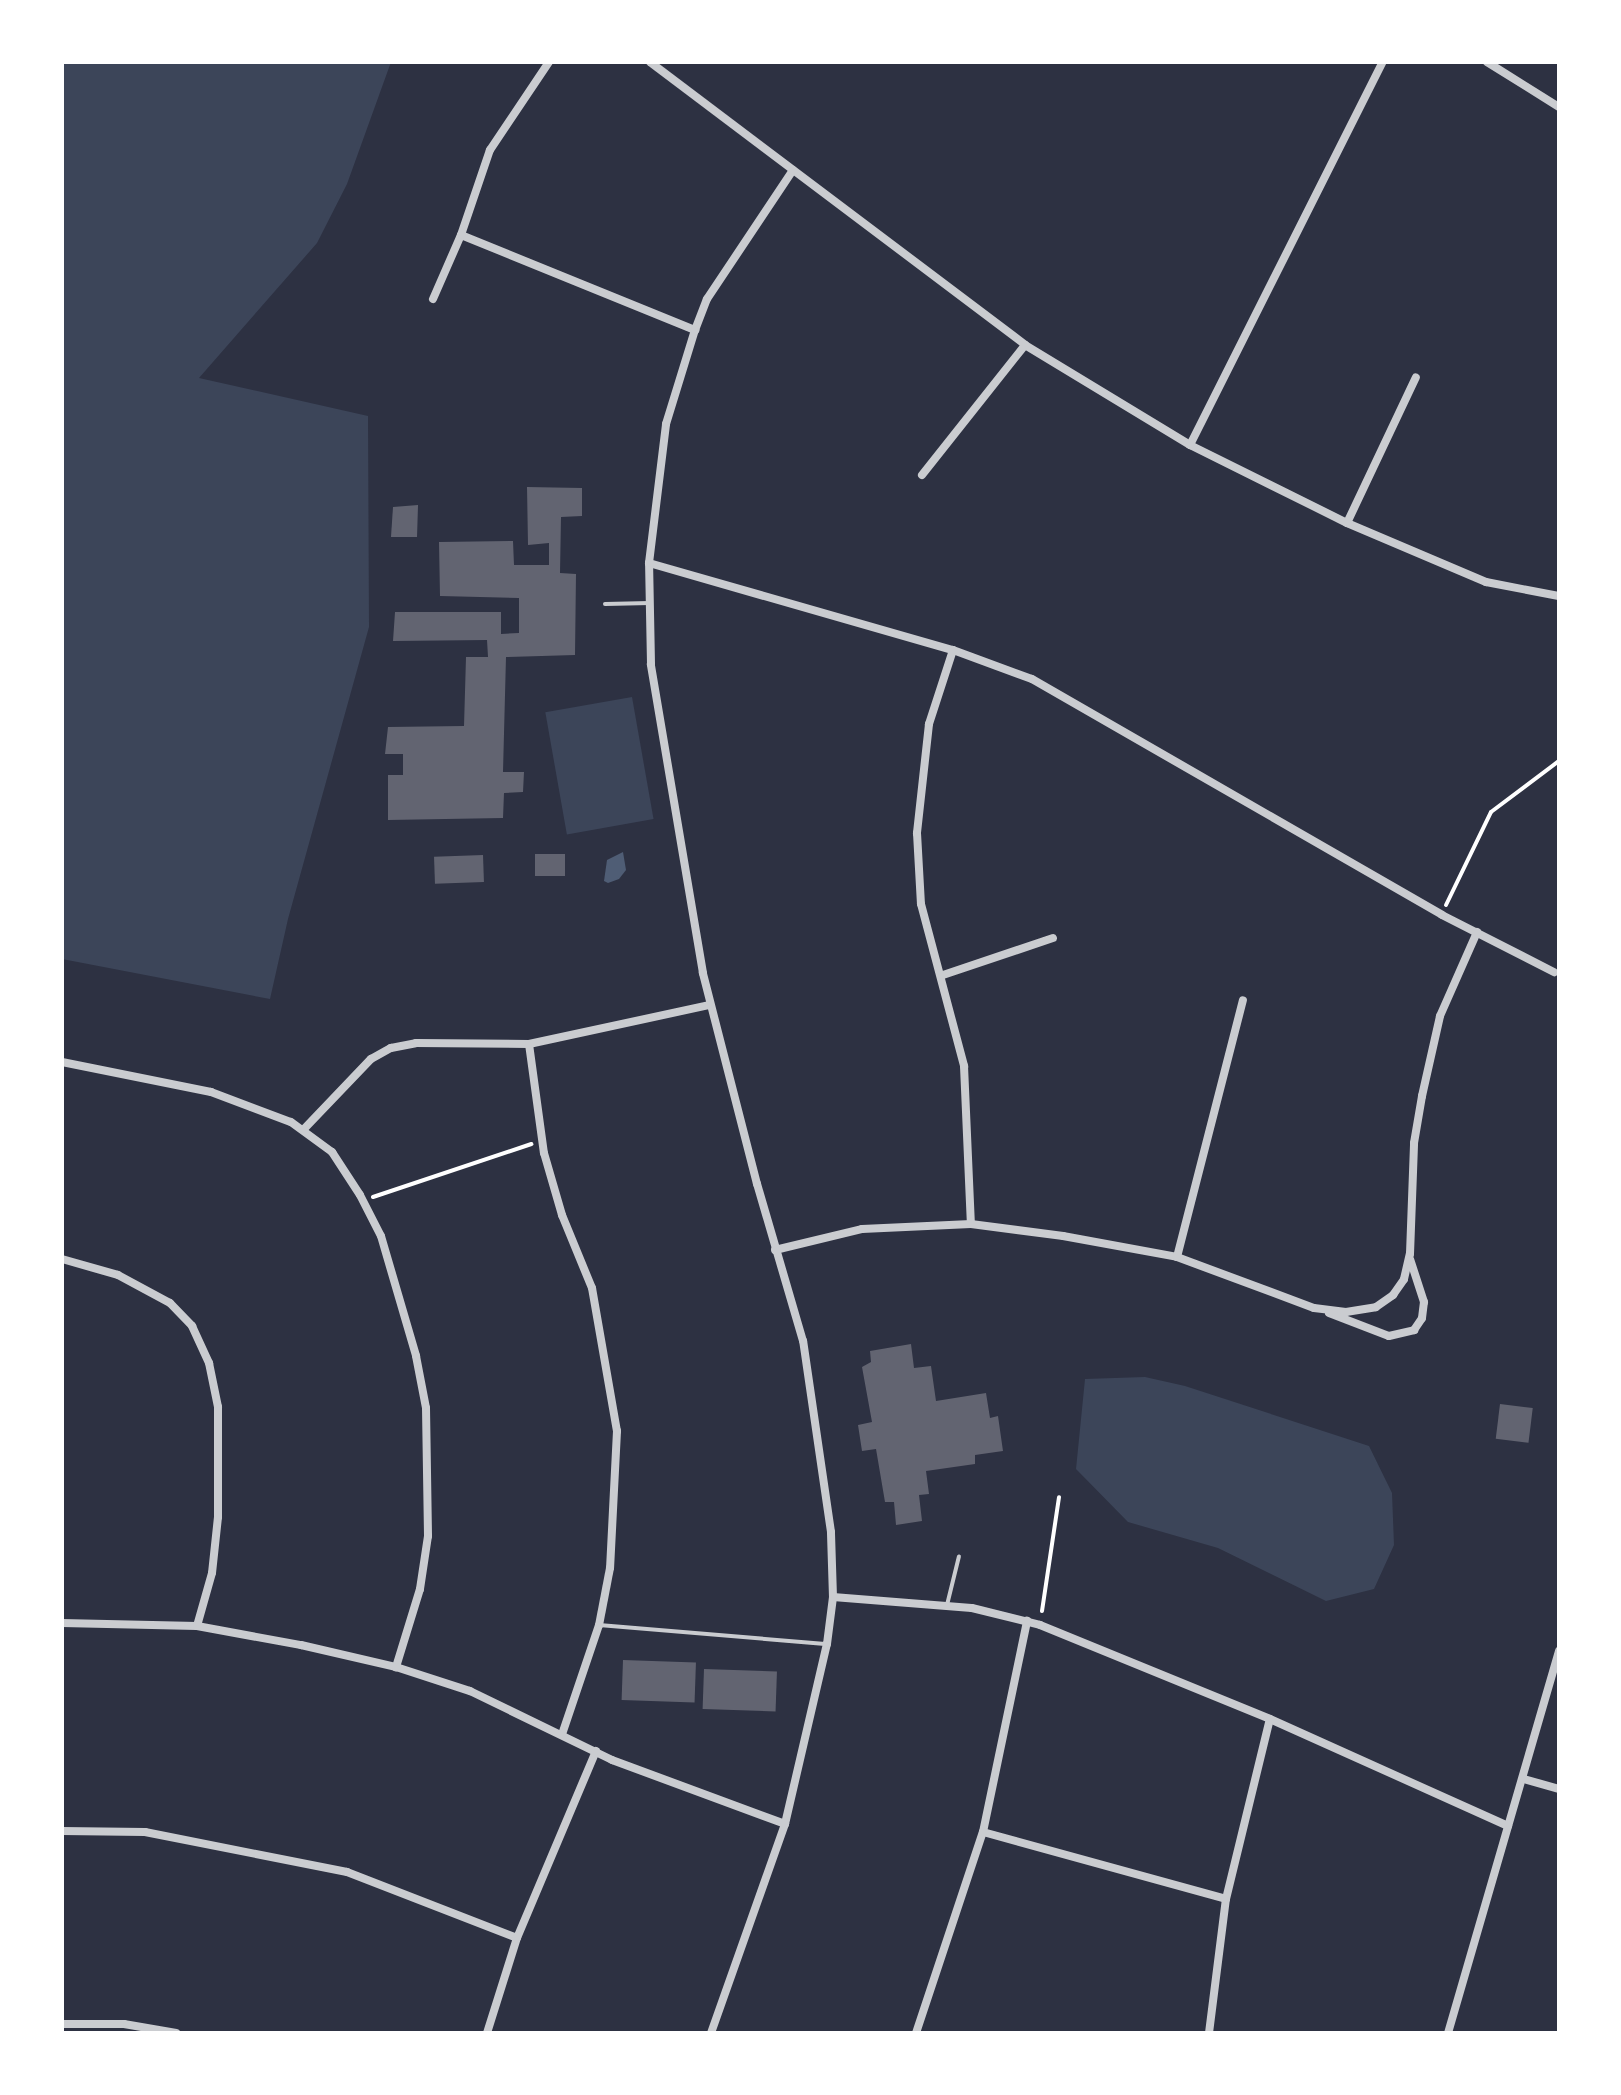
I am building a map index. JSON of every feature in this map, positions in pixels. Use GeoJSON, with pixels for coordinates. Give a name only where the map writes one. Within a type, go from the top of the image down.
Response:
{"type":"FeatureCollection","features":[{"type":"Feature","properties":{"kind":"street"},"geometry":{"type":"LineString","coordinates":[[433,299],[461,235],[490,150],[549,62]]}},
{"type":"Feature","properties":{"kind":"street"},"geometry":{"type":"LineString","coordinates":[[650,62],[1025,345],[1190,445],[1347,523],[1486,582],[1559,596]]}},
{"type":"Feature","properties":{"kind":"street"},"geometry":{"type":"LineString","coordinates":[[1190,445],[1383,62]]}},
{"type":"Feature","properties":{"kind":"street"},"geometry":{"type":"LineString","coordinates":[[1487,62],[1559,107]]}},
{"type":"Feature","properties":{"kind":"street"},"geometry":{"type":"LineString","coordinates":[[711,2033],[785,1824],[827,1644],[833,1597],[831,1532],[803,1341],[775,1250],[710,1005],[678,836],[651,664],[649,563],[666,424],[695,330],[707,299],[793,170]]}},
{"type":"Feature","properties":{"kind":"street"},"geometry":{"type":"LineString","coordinates":[[461,235],[695,330]]}},
{"type":"Feature","properties":{"kind":"street"},"geometry":{"type":"LineString","coordinates":[[922,475],[1025,345]]}},
{"type":"Feature","properties":{"kind":"street"},"geometry":{"type":"LineString","coordinates":[[1347,523],[1416,377]]}},
{"type":"Feature","properties":{"kind":"street"},"geometry":{"type":"LineString","coordinates":[[649,563],[953,650],[1032,679],[1442,915],[1554,972]]}},
{"type":"Feature","properties":{"kind":"street"},"geometry":{"type":"LineString","coordinates":[[953,650],[929,724],[917,833],[921,904],[943,975],[964,1066],[971,1224]]}},
{"type":"Feature","properties":{"kind":"street"},"geometry":{"type":"LineString","coordinates":[[775,1250],[862,1229],[971,1224],[1063,1236],[1177,1257],[1389,1336],[1414,1330],[1422,1318],[1424,1302],[1413,1276],[1410,1254],[1414,1143],[1440,1016],[1477,932]]}},
{"type":"Feature","properties":{"kind":"street"},"geometry":{"type":"LineString","coordinates":[[943,975],[1053,938]]}},
{"type":"Feature","properties":{"kind":"street"},"geometry":{"type":"LineString","coordinates":[[1177,1257],[1243,1000]]}},
{"type":"Feature","properties":{"kind":"street"},"geometry":{"type":"LineString","coordinates":[[304,1129],[371,1059],[391,1048],[416,1043],[529,1044],[710,1005]]}},
{"type":"Feature","properties":{"kind":"street"},"geometry":{"type":"LineString","coordinates":[[529,1044],[542,1140],[562,1215],[592,1288],[617,1431],[610,1568],[599,1625],[562,1734]]}},
{"type":"Feature","properties":{"kind":"street"},"geometry":{"type":"LineString","coordinates":[[62,1062],[211,1092],[304,1129],[332,1152],[363,1201],[381,1236],[416,1356],[427,1422],[428,1536],[420,1589],[396,1667]]}},
{"type":"Feature","properties":{"kind":"street"},"geometry":{"type":"LineString","coordinates":[[1314,1308],[1346,1312],[1376,1307],[1393,1295],[1404,1279],[1410,1254]]}},
{"type":"Feature","properties":{"kind":"street"},"geometry":{"type":"LineString","coordinates":[[62,1259],[118,1275],[170,1303],[192,1326],[209,1363],[218,1407],[218,1517],[212,1573],[197,1626]]}},
{"type":"Feature","properties":{"kind":"street"},"geometry":{"type":"LineString","coordinates":[[833,1597],[947,1605],[1040,1625],[1270,1719],[1508,1826]]}},
{"type":"Feature","properties":{"kind":"street"},"geometry":{"type":"LineString","coordinates":[[916,2033],[983,1832],[1027,1621]]}},
{"type":"Feature","properties":{"kind":"street"},"geometry":{"type":"LineString","coordinates":[[62,1623],[197,1626],[396,1667],[470,1691],[596,1751],[785,1824]]}},
{"type":"Feature","properties":{"kind":"street"},"geometry":{"type":"LineString","coordinates":[[1448,2033],[1559,1651]]}},
{"type":"Feature","properties":{"kind":"street"},"geometry":{"type":"LineString","coordinates":[[1209,2033],[1226,1899],[1270,1719]]}},
{"type":"Feature","properties":{"kind":"street"},"geometry":{"type":"LineString","coordinates":[[487,2033],[517,1938],[596,1751]]}},
{"type":"Feature","properties":{"kind":"street"},"geometry":{"type":"LineString","coordinates":[[1524,1779],[1559,1789]]}},
{"type":"Feature","properties":{"kind":"street"},"geometry":{"type":"LineString","coordinates":[[62,1831],[145,1832],[347,1872],[517,1938]]}},
{"type":"Feature","properties":{"kind":"street"},"geometry":{"type":"LineString","coordinates":[[983,1832],[1226,1899]]}},
{"type":"Feature","properties":{"kind":"street"},"geometry":{"type":"LineString","coordinates":[[62,2024],[124,2024],[176,2033]]}},
{"type":"Feature","properties":{"kind":"lane"},"geometry":{"type":"LineString","coordinates":[[605,604],[650,603]]}},
{"type":"Feature","properties":{"kind":"lane"},"geometry":{"type":"LineString","coordinates":[[947,1605],[959,1556]]}},
{"type":"Feature","properties":{"kind":"lane"},"geometry":{"type":"LineString","coordinates":[[599,1625],[827,1644]]}},
{"type":"Feature","properties":{"kind":"path"},"geometry":{"type":"LineString","coordinates":[[1442,915],[1491,812],[1559,761]]}},
{"type":"Feature","properties":{"kind":"path"},"geometry":{"type":"LineString","coordinates":[[363,1201],[542,1140]]}},
{"type":"Feature","properties":{"kind":"path"},"geometry":{"type":"LineString","coordinates":[[1040,1625],[1059,1497]]}},
{"type":"Feature","properties":{"kind":"shaded area"},"geometry":{"type":"Polygon","coordinates":[[[62,62],[391,62],[347,184],[317,243],[199,378],[368,416],[369,627],[288,919],[270,999],[62,959],[62,62]]]}},
{"type":"Feature","properties":{"kind":"shaded area"},"geometry":{"type":"Polygon","coordinates":[[[632,697],[654,819],[567,834],[545,712],[632,697]]]}},
{"type":"Feature","properties":{"kind":"shaded area"},"geometry":{"type":"Polygon","coordinates":[[[623,852],[626,870],[619,879],[608,883],[604,881],[607,860],[623,852]]]}},
{"type":"Feature","properties":{"kind":"shaded area"},"geometry":{"type":"Polygon","coordinates":[[[1145,1377],[1185,1386],[1369,1446],[1392,1493],[1394,1545],[1374,1589],[1326,1601],[1218,1548],[1128,1522],[1076,1469],[1085,1379],[1145,1377]]]}},
{"type":"Feature","properties":{"kind":"building"},"geometry":{"type":"Polygon","coordinates":[[[527,487],[582,488],[582,516],[561,517],[560,573],[576,574],[575,655],[506,657],[503,772],[524,772],[523,792],[504,793],[503,818],[388,820],[388,775],[403,775],[403,754],[385,754],[388,727],[464,726],[466,657],[488,657],[487,640],[393,641],[395,612],[501,612],[501,634],[519,633],[519,598],[440,596],[439,542],[513,541],[514,565],[549,565],[549,543],[528,545],[527,487]]]}},
{"type":"Feature","properties":{"kind":"building"},"geometry":{"type":"Polygon","coordinates":[[[418,505],[417,537],[391,537],[393,507],[418,505]]]}},
{"type":"Feature","properties":{"kind":"building"},"geometry":{"type":"Polygon","coordinates":[[[535,854],[565,854],[565,876],[535,876],[535,854]]]}},
{"type":"Feature","properties":{"kind":"building"},"geometry":{"type":"Polygon","coordinates":[[[483,855],[484,882],[435,884],[434,857],[483,855]]]}},
{"type":"Feature","properties":{"kind":"building"},"geometry":{"type":"Polygon","coordinates":[[[911,1344],[914,1368],[931,1366],[936,1401],[986,1393],[990,1418],[998,1416],[1003,1451],[975,1455],[975,1464],[926,1471],[929,1494],[919,1495],[922,1521],[896,1525],[894,1502],[885,1502],[876,1449],[862,1451],[858,1425],[872,1422],[862,1367],[871,1362],[870,1351],[911,1344]]]}},
{"type":"Feature","properties":{"kind":"building"},"geometry":{"type":"Polygon","coordinates":[[[1500,1404],[1533,1408],[1528,1443],[1496,1439],[1500,1404]]]}},
{"type":"Feature","properties":{"kind":"building"},"geometry":{"type":"Polygon","coordinates":[[[623,1660],[696,1663],[695,1703],[622,1700],[623,1660]]]}},
{"type":"Feature","properties":{"kind":"building"},"geometry":{"type":"Polygon","coordinates":[[[704,1669],[777,1672],[776,1712],[703,1709],[704,1669]]]}}]}
